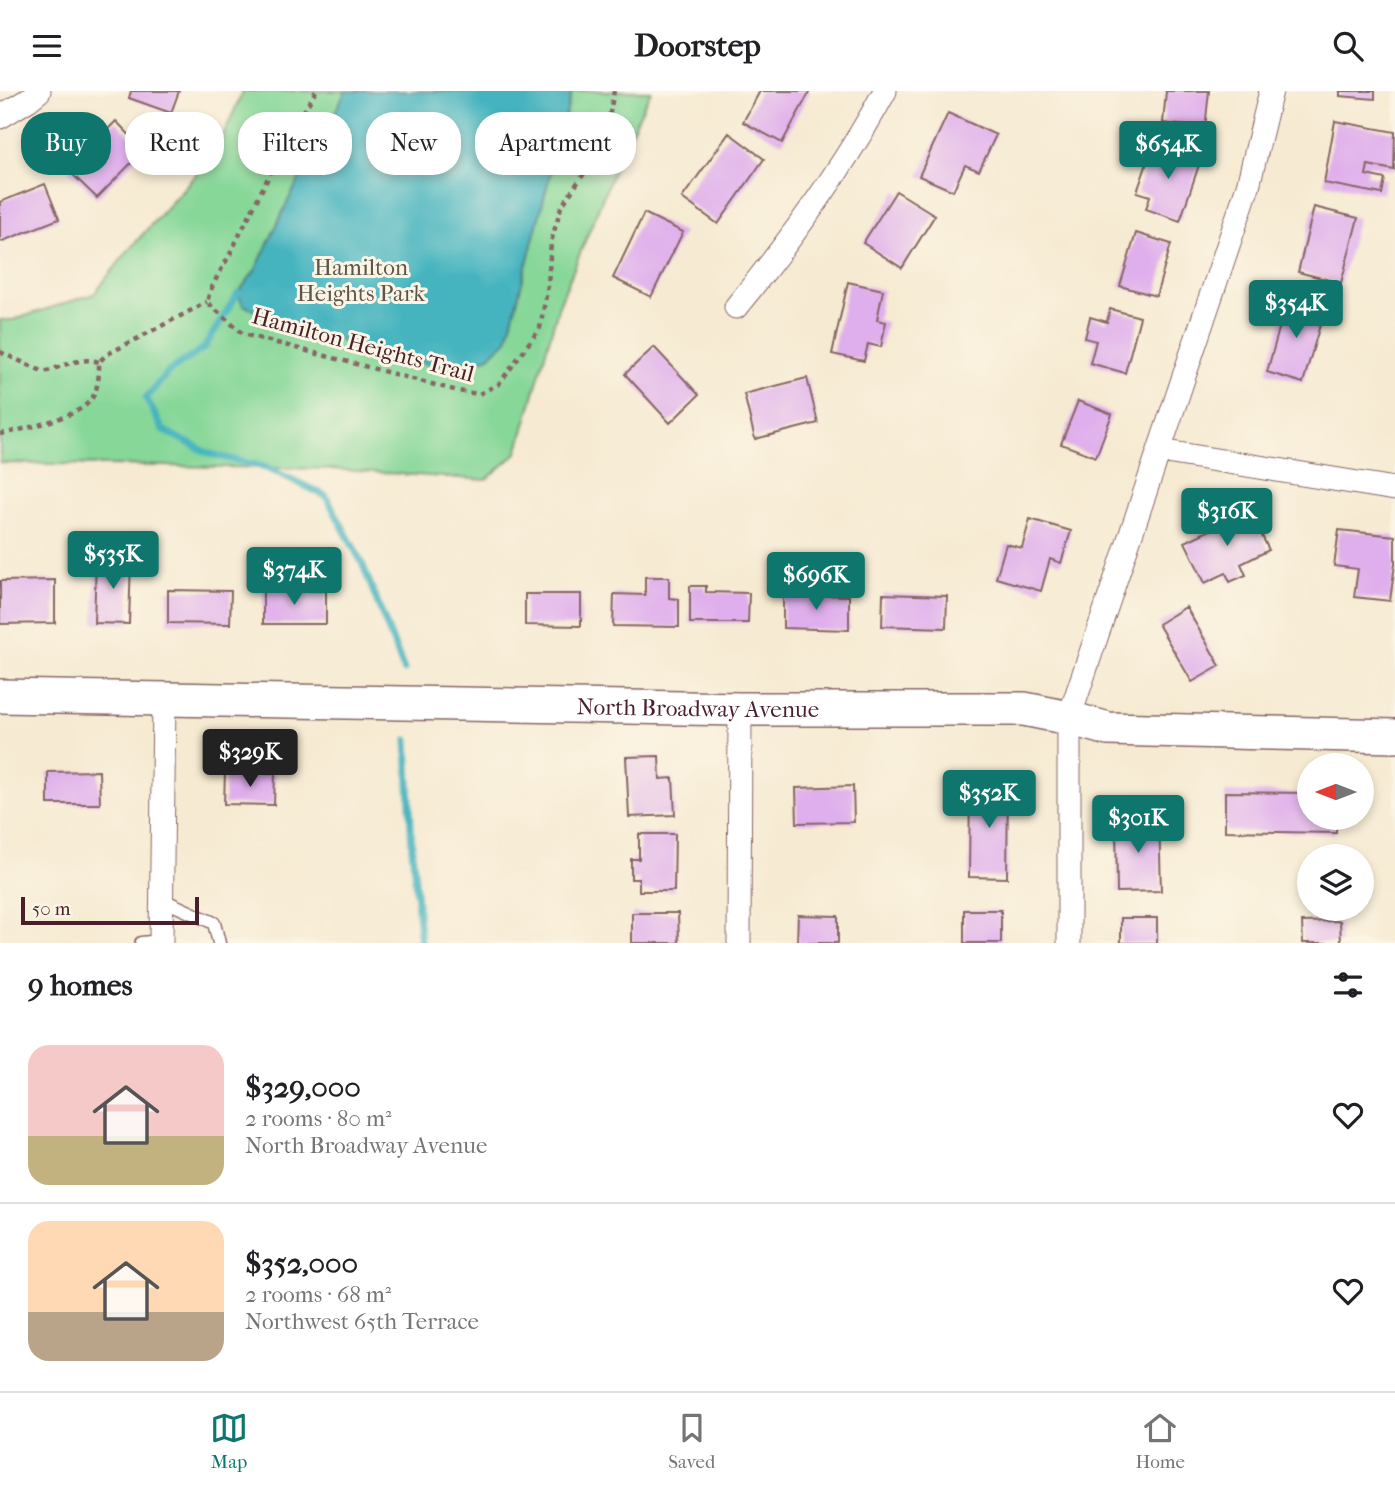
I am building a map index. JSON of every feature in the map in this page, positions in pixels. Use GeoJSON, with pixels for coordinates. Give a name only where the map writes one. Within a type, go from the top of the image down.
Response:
{"type":"FeatureCollection","features":[{"type":"Feature","properties":{"kind":"street"},"geometry":{"type":"LineString","coordinates":[[0,117],[39,91]]}},
{"type":"Feature","properties":{"kind":"street"},"geometry":{"type":"LineString","coordinates":[[736,307],[771,264],[838,168],[885,91]]}},
{"type":"Feature","properties":{"kind":"street"},"geometry":{"type":"LineString","coordinates":[[1069,943],[1069,717],[1248,186],[1271,91]]}},
{"type":"Feature","properties":{"kind":"street"},"geometry":{"type":"LineString","coordinates":[[1160,451],[1395,489]]}},
{"type":"Feature","properties":{"kind":"street","name":"North Broadway Avenue"},"geometry":{"type":"LineString","coordinates":[[0,697],[740,709],[1024,709],[1069,717],[1108,729],[1395,736]]}},
{"type":"Feature","properties":{"kind":"street"},"geometry":{"type":"LineString","coordinates":[[154,942],[161,899],[164,701]]}},
{"type":"Feature","properties":{"kind":"street"},"geometry":{"type":"LineString","coordinates":[[739,932],[740,709]]}},
{"type":"Feature","properties":{"kind":"lane"},"geometry":{"type":"LineString","coordinates":[[161,899],[214,923],[219,943]]}},
{"type":"Feature","properties":{"kind":"path"},"geometry":{"type":"LineString","coordinates":[[99,362],[117,349],[207,302],[214,282],[235,245],[270,170],[316,91]]}},
{"type":"Feature","properties":{"kind":"path","name":"Hamilton Heights Trail"},"geometry":{"type":"LineString","coordinates":[[207,302],[243,334],[262,340],[458,391],[478,394],[499,384],[540,328],[548,285],[551,242],[561,207],[606,134],[614,91]]}},
{"type":"Feature","properties":{"kind":"path"},"geometry":{"type":"LineString","coordinates":[[0,352],[30,368],[44,372],[73,362],[90,359],[99,362]]}},
{"type":"Feature","properties":{"kind":"path"},"geometry":{"type":"LineString","coordinates":[[0,434],[19,431],[82,411],[96,390],[99,362]]}},
{"type":"Feature","properties":{"kind":"green space","name":"Hamilton Heights Park"},"geometry":{"type":"Polygon","coordinates":[[[243,91],[651,91],[636,122],[636,112],[475,112],[475,175],[612,175],[559,305],[517,453],[486,480],[330,469],[0,463],[0,320],[13,320],[94,294],[196,175],[224,175],[224,134],[243,91]]]}},
{"type":"Feature","properties":{"kind":"water"},"geometry":{"type":"Polygon","coordinates":[[[346,91],[572,91],[567,112],[475,112],[475,175],[550,175],[507,340],[487,358],[446,366],[421,363],[293,327],[243,305],[238,293],[256,269],[302,175],[352,175],[352,112],[335,112],[346,91]]]}},
{"type":"Feature","properties":{"kind":"building"},"geometry":{"type":"Polygon","coordinates":[[[131,91],[179,91],[171,112],[129,98],[131,91]]]}},
{"type":"Feature","properties":{"kind":"building"},"geometry":{"type":"Polygon","coordinates":[[[760,91],[810,91],[782,143],[743,122],[760,91]]]}},
{"type":"Feature","properties":{"kind":"building"},"geometry":{"type":"Polygon","coordinates":[[[1166,91],[1209,91],[1205,128],[1163,123],[1166,91]]]}},
{"type":"Feature","properties":{"kind":"building"},"geometry":{"type":"Polygon","coordinates":[[[1340,91],[1375,91],[1375,99],[1340,96],[1340,91]]]}},
{"type":"Feature","properties":{"kind":"building"},"geometry":{"type":"Polygon","coordinates":[[[948,113],[996,135],[979,171],[965,165],[953,191],[919,176],[948,113]]]}},
{"type":"Feature","properties":{"kind":"building"},"geometry":{"type":"Polygon","coordinates":[[[116,121],[125,130],[125,169],[97,198],[73,175],[111,175],[111,126],[116,121]]]}},
{"type":"Feature","properties":{"kind":"building"},"geometry":{"type":"Polygon","coordinates":[[[1335,121],[1395,132],[1394,170],[1368,165],[1366,175],[1385,179],[1382,194],[1324,183],[1335,121]]]}},
{"type":"Feature","properties":{"kind":"building"},"geometry":{"type":"Polygon","coordinates":[[[729,133],[764,159],[718,224],[682,198],[729,133]]]}},
{"type":"Feature","properties":{"kind":"building"},"geometry":{"type":"Polygon","coordinates":[[[1154,143],[1201,159],[1180,221],[1146,209],[1150,196],[1137,192],[1154,143]]]}},
{"type":"Feature","properties":{"kind":"building"},"geometry":{"type":"Polygon","coordinates":[[[45,184],[59,219],[0,242],[0,202],[45,184]]]}},
{"type":"Feature","properties":{"kind":"building"},"geometry":{"type":"Polygon","coordinates":[[[896,191],[935,215],[902,268],[863,243],[896,191]]]}},
{"type":"Feature","properties":{"kind":"building"},"geometry":{"type":"Polygon","coordinates":[[[1314,207],[1358,218],[1341,283],[1298,272],[1314,207]]]}},
{"type":"Feature","properties":{"kind":"building"},"geometry":{"type":"Polygon","coordinates":[[[644,213],[683,232],[651,297],[613,278],[644,213]]]}},
{"type":"Feature","properties":{"kind":"building"},"geometry":{"type":"Polygon","coordinates":[[[1136,233],[1171,244],[1156,296],[1120,286],[1136,233]]]}},
{"type":"Feature","properties":{"kind":"building"},"geometry":{"type":"Polygon","coordinates":[[[848,282],[883,290],[877,320],[886,322],[881,347],[868,344],[864,361],[832,354],[848,282]]]}},
{"type":"Feature","properties":{"kind":"building"},"geometry":{"type":"Polygon","coordinates":[[[1288,297],[1325,308],[1303,383],[1267,372],[1288,297]]]}},
{"type":"Feature","properties":{"kind":"building"},"geometry":{"type":"Polygon","coordinates":[[[1110,309],[1140,317],[1125,373],[1090,363],[1096,341],[1085,338],[1090,317],[1107,322],[1110,309]]]}},
{"type":"Feature","properties":{"kind":"building"},"geometry":{"type":"Polygon","coordinates":[[[654,347],[699,395],[670,423],[625,374],[654,347]]]}},
{"type":"Feature","properties":{"kind":"building"},"geometry":{"type":"Polygon","coordinates":[[[807,378],[818,423],[755,439],[744,394],[807,378]]]}},
{"type":"Feature","properties":{"kind":"building"},"geometry":{"type":"Polygon","coordinates":[[[1078,401],[1112,414],[1096,457],[1061,444],[1078,401]]]}},
{"type":"Feature","properties":{"kind":"building"},"geometry":{"type":"Polygon","coordinates":[[[1250,511],[1269,550],[1241,564],[1246,575],[1230,582],[1226,573],[1205,583],[1185,542],[1250,511]]]}},
{"type":"Feature","properties":{"kind":"building"},"geometry":{"type":"Polygon","coordinates":[[[1030,519],[1071,531],[1061,563],[1050,559],[1041,591],[996,578],[1006,544],[1022,548],[1030,519]]]}},
{"type":"Feature","properties":{"kind":"building"},"geometry":{"type":"Polygon","coordinates":[[[1339,530],[1395,536],[1395,564],[1390,601],[1354,597],[1358,569],[1334,566],[1339,530]]]}},
{"type":"Feature","properties":{"kind":"building"},"geometry":{"type":"Polygon","coordinates":[[[96,559],[131,559],[129,624],[94,623],[96,559]]]}},
{"type":"Feature","properties":{"kind":"building"},"geometry":{"type":"Polygon","coordinates":[[[645,577],[669,577],[669,598],[679,599],[679,627],[613,626],[614,594],[645,595],[645,577]]]}},
{"type":"Feature","properties":{"kind":"building"},"geometry":{"type":"Polygon","coordinates":[[[55,580],[55,623],[0,624],[0,581],[55,580]]]}},
{"type":"Feature","properties":{"kind":"building"},"geometry":{"type":"Polygon","coordinates":[[[690,586],[706,586],[706,592],[749,593],[748,623],[690,623],[690,586]]]}},
{"type":"Feature","properties":{"kind":"building"},"geometry":{"type":"Polygon","coordinates":[[[168,590],[231,591],[230,624],[168,623],[168,590]]]}},
{"type":"Feature","properties":{"kind":"building"},"geometry":{"type":"Polygon","coordinates":[[[263,590],[326,591],[326,624],[263,624],[263,590]]]}},
{"type":"Feature","properties":{"kind":"building"},"geometry":{"type":"Polygon","coordinates":[[[525,594],[581,594],[581,626],[525,625],[525,594]]]}},
{"type":"Feature","properties":{"kind":"building"},"geometry":{"type":"Polygon","coordinates":[[[783,594],[849,596],[849,630],[783,628],[783,594]]]}},
{"type":"Feature","properties":{"kind":"building"},"geometry":{"type":"Polygon","coordinates":[[[883,594],[947,596],[946,628],[882,626],[883,594]]]}},
{"type":"Feature","properties":{"kind":"building"},"geometry":{"type":"Polygon","coordinates":[[[1186,607],[1220,666],[1192,682],[1158,624],[1186,607]]]}},
{"type":"Feature","properties":{"kind":"building"},"geometry":{"type":"Polygon","coordinates":[[[659,756],[660,779],[673,778],[675,815],[629,817],[626,757],[659,756]]]}},
{"type":"Feature","properties":{"kind":"building"},"geometry":{"type":"Polygon","coordinates":[[[99,771],[100,804],[48,804],[48,772],[99,771]]]}},
{"type":"Feature","properties":{"kind":"building"},"geometry":{"type":"Polygon","coordinates":[[[225,772],[275,773],[274,805],[224,804],[225,772]]]}},
{"type":"Feature","properties":{"kind":"building"},"geometry":{"type":"Polygon","coordinates":[[[970,782],[1008,782],[1007,878],[969,877],[970,782]]]}},
{"type":"Feature","properties":{"kind":"building"},"geometry":{"type":"Polygon","coordinates":[[[853,786],[854,822],[797,823],[796,788],[853,786]]]}},
{"type":"Feature","properties":{"kind":"building"},"geometry":{"type":"Polygon","coordinates":[[[1225,792],[1297,793],[1297,830],[1336,830],[1336,833],[1225,831],[1225,792]]]}},
{"type":"Feature","properties":{"kind":"building"},"geometry":{"type":"Polygon","coordinates":[[[1159,817],[1161,891],[1117,892],[1116,818],[1159,817]]]}},
{"type":"Feature","properties":{"kind":"building"},"geometry":{"type":"Polygon","coordinates":[[[639,834],[675,834],[674,891],[639,891],[639,879],[631,879],[631,859],[639,859],[639,834]]]}},
{"type":"Feature","properties":{"kind":"building"},"geometry":{"type":"Polygon","coordinates":[[[964,910],[1001,910],[1001,943],[964,943],[964,910]]]}},
{"type":"Feature","properties":{"kind":"building"},"geometry":{"type":"Polygon","coordinates":[[[632,913],[678,913],[679,943],[632,943],[632,913]]]}},
{"type":"Feature","properties":{"kind":"building"},"geometry":{"type":"Polygon","coordinates":[[[798,915],[838,916],[838,943],[797,943],[798,915]]]}},
{"type":"Feature","properties":{"kind":"building"},"geometry":{"type":"Polygon","coordinates":[[[1121,918],[1157,918],[1157,943],[1121,943],[1121,918]]]}},
{"type":"Feature","properties":{"kind":"building"},"geometry":{"type":"Polygon","coordinates":[[[1340,921],[1341,943],[1303,943],[1302,922],[1340,921]]]}},
{"type":"Feature","properties":{"kind":"waterway"},"geometry":{"type":"LineString","coordinates":[[238,293],[204,348],[168,372],[146,398],[163,430],[210,454],[268,468],[326,496],[362,563],[404,670]]}},
{"type":"Feature","properties":{"kind":"waterway"},"geometry":{"type":"LineString","coordinates":[[407,740],[412,849],[421,943]]}}]}
